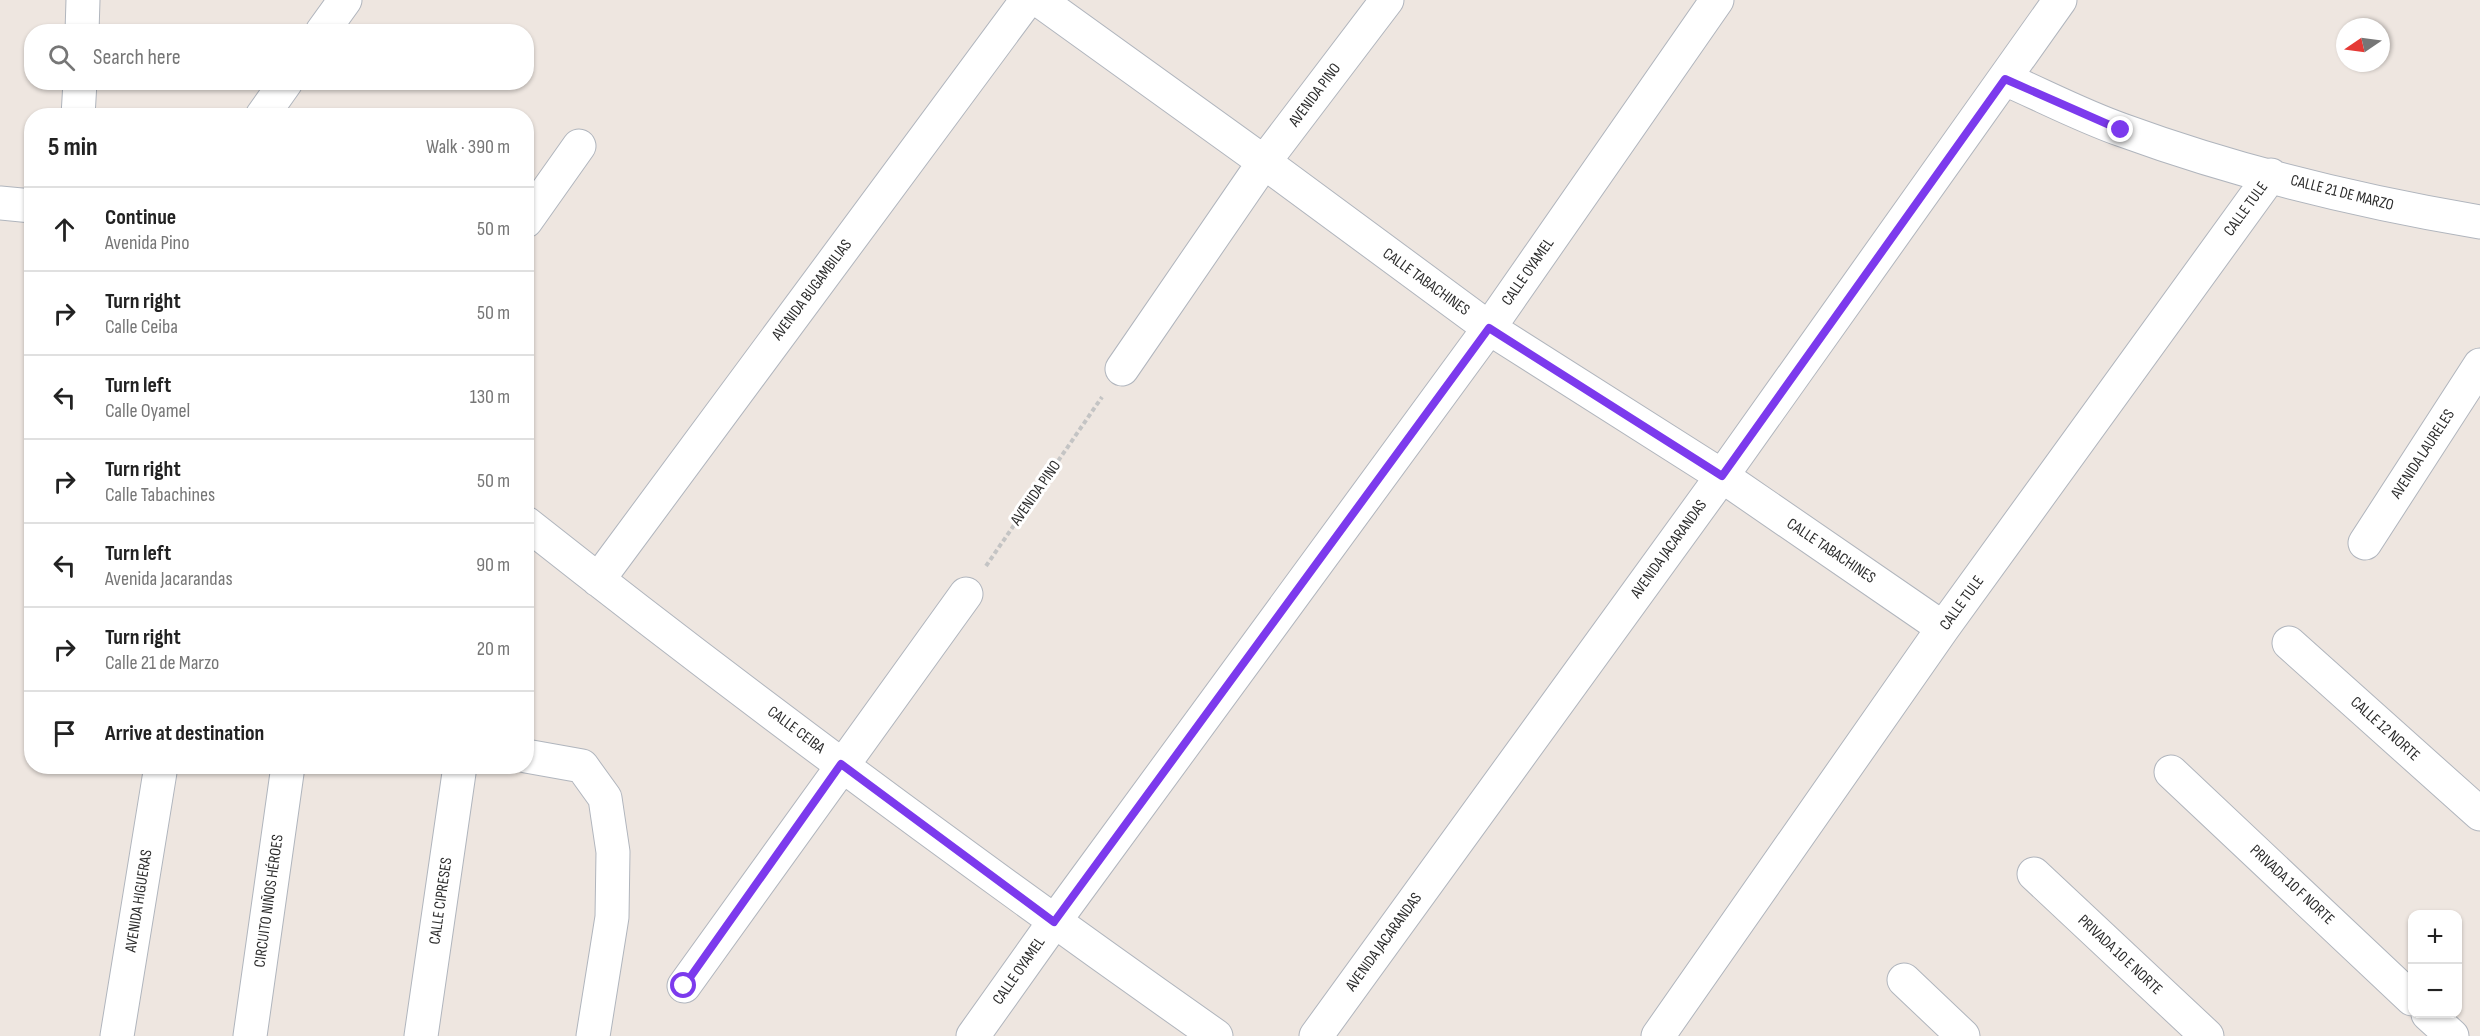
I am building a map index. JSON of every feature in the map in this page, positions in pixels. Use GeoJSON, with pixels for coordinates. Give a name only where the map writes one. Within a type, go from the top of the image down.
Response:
{"type":"FeatureCollection","features":[{"type":"Feature","properties":{"kind":"street"},"geometry":{"type":"LineString","coordinates":[[82,24],[83,0]]}},
{"type":"Feature","properties":{"kind":"street"},"geometry":{"type":"LineString","coordinates":[[328,24],[345,0]]}},
{"type":"Feature","properties":{"kind":"street","name":"AVENIDA BUGAMBILIAS"},"geometry":{"type":"LineString","coordinates":[[598,579],[1027,0]]}},
{"type":"Feature","properties":{"kind":"street","name":"CALLE TABACHINES"},"geometry":{"type":"LineString","coordinates":[[1039,0],[1489,328],[1722,476],[1943,628]]}},
{"type":"Feature","properties":{"kind":"street","name":"AVENIDA PINO"},"geometry":{"type":"LineString","coordinates":[[1122,369],[1264,162],[1387,0]]}},
{"type":"Feature","properties":{"kind":"street","name":"CALLE OYAMEL"},"geometry":{"type":"LineString","coordinates":[[974,1036],[1054,922],[1489,328],[1716,0]]}},
{"type":"Feature","properties":{"kind":"street","name":"AVENIDA JACARANDAS"},"geometry":{"type":"LineString","coordinates":[[1316,1036],[1722,476],[2060,0]]}},
{"type":"Feature","properties":{"kind":"street","name":"CALLE 21 DE MARZO"},"geometry":{"type":"LineString","coordinates":[[2005,79],[2121,130],[2193,154],[2340,194],[2480,222]]}},
{"type":"Feature","properties":{"kind":"street"},"geometry":{"type":"LineString","coordinates":[[78,108],[80,90]]}},
{"type":"Feature","properties":{"kind":"street"},"geometry":{"type":"LineString","coordinates":[[268,108],[280,90]]}},
{"type":"Feature","properties":{"kind":"street"},"geometry":{"type":"LineString","coordinates":[[534,210],[579,146]]}},
{"type":"Feature","properties":{"kind":"street","name":"CALLE TULE"},"geometry":{"type":"LineString","coordinates":[[1658,1036],[1943,628],[2271,175]]}},
{"type":"Feature","properties":{"kind":"street"},"geometry":{"type":"LineString","coordinates":[[0,203],[24,205]]}},
{"type":"Feature","properties":{"kind":"street","name":"AVENIDA LAURELES"},"geometry":{"type":"LineString","coordinates":[[2366,543],[2480,365]]}},
{"type":"Feature","properties":{"kind":"street","name":"CALLE CEIBA"},"geometry":{"type":"LineString","coordinates":[[534,529],[841,764],[1054,922],[1216,1036]]}},
{"type":"Feature","properties":{"kind":"street"},"geometry":{"type":"LineString","coordinates":[[684,986],[841,764],[966,594]]}},
{"type":"Feature","properties":{"kind":"street","name":"CALLE 12 NORTE"},"geometry":{"type":"LineString","coordinates":[[2289,643],[2480,814]]}},
{"type":"Feature","properties":{"kind":"street"},"geometry":{"type":"LineString","coordinates":[[534,757],[582,766],[605,798],[613,852],[612,917],[593,1036]]}},
{"type":"Feature","properties":{"kind":"street","name":"PRIVADA 10 F NORTE"},"geometry":{"type":"LineString","coordinates":[[2171,772],[2408,995]]}},
{"type":"Feature","properties":{"kind":"street","name":"AVENIDA HIGUERAS"},"geometry":{"type":"LineString","coordinates":[[117,1036],[160,774]]}},
{"type":"Feature","properties":{"kind":"street","name":"CIRCUITO NIÑOS HÉROES"},"geometry":{"type":"LineString","coordinates":[[250,1036],[287,774]]}},
{"type":"Feature","properties":{"kind":"street","name":"CALLE CIPRESES"},"geometry":{"type":"LineString","coordinates":[[421,1036],[459,774]]}},
{"type":"Feature","properties":{"kind":"street","name":"PRIVADA 10 E NORTE"},"geometry":{"type":"LineString","coordinates":[[2034,874],[2207,1036]]}},
{"type":"Feature","properties":{"kind":"street"},"geometry":{"type":"LineString","coordinates":[[1904,980],[1963,1036]]}},
{"type":"Feature","properties":{"kind":"street"},"geometry":{"type":"LineString","coordinates":[[2432,1018],[2452,1036]]}},
{"type":"Feature","properties":{"kind":"path","name":"AVENIDA PINO"},"geometry":{"type":"LineString","coordinates":[[966,594],[1122,369]]}},
{"type":"Feature","properties":{"kind":"route"},"geometry":{"type":"LineString","coordinates":[[684,986],[841,764],[1054,922],[1489,328],[1722,476],[2005,79],[2121,130]]}}]}
